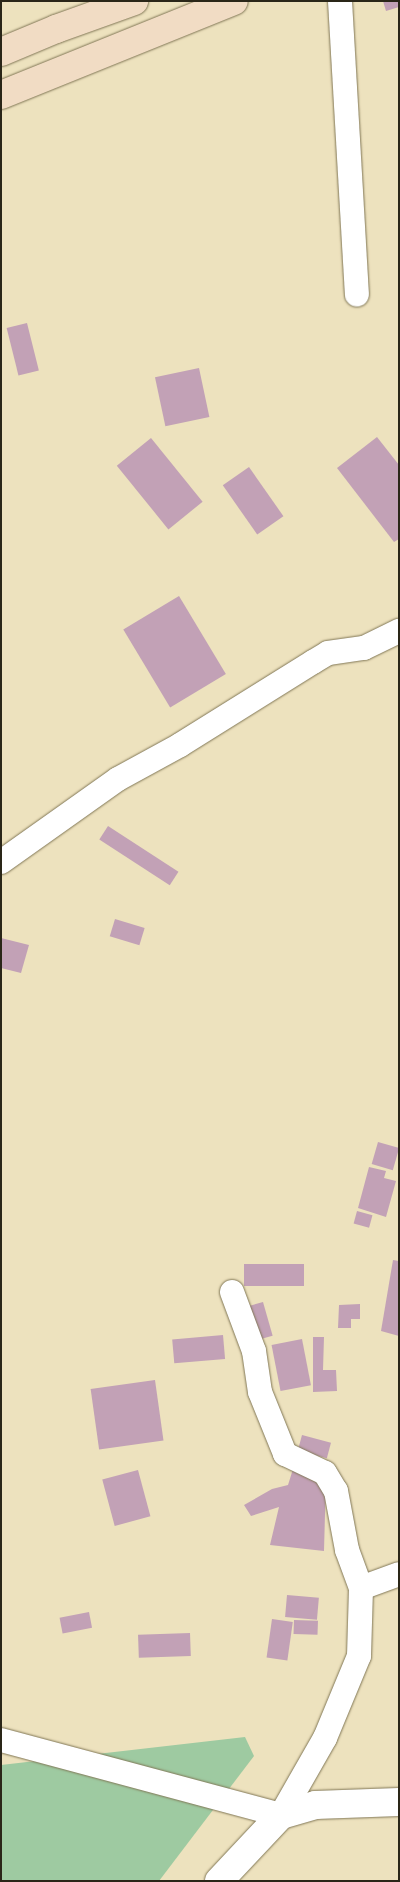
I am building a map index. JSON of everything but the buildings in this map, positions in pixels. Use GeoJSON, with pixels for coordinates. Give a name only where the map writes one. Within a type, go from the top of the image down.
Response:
{"type":"FeatureCollection","features":[{"type":"Feature","properties":{"kind":"main road"},"geometry":{"type":"LineString","coordinates":[[1,52],[56,29],[134,1]]}},
{"type":"Feature","properties":{"kind":"main road"},"geometry":{"type":"LineString","coordinates":[[1,95],[234,1]]}},
{"type":"Feature","properties":{"kind":"street"},"geometry":{"type":"LineString","coordinates":[[340,1],[357,295]]}},
{"type":"Feature","properties":{"kind":"street"},"geometry":{"type":"LineString","coordinates":[[1,862],[118,779],[180,745],[328,653],[364,648],[399,631]]}},
{"type":"Feature","properties":{"kind":"street"},"geometry":{"type":"LineString","coordinates":[[219,1881],[281,1814],[325,1738],[359,1656],[361,1588],[347,1550],[336,1491],[325,1473],[285,1454],[260,1392],[254,1351],[232,1292]]}},
{"type":"Feature","properties":{"kind":"street"},"geometry":{"type":"LineString","coordinates":[[361,1588],[399,1574]]}},
{"type":"Feature","properties":{"kind":"street"},"geometry":{"type":"LineString","coordinates":[[1,1740],[281,1814],[315,1805],[399,1802]]}},
{"type":"Feature","properties":{"kind":"green space"},"geometry":{"type":"Polygon","coordinates":[[[245,1737],[254,1756],[159,1881],[1,1881],[1,1765],[245,1737]]]}}]}
